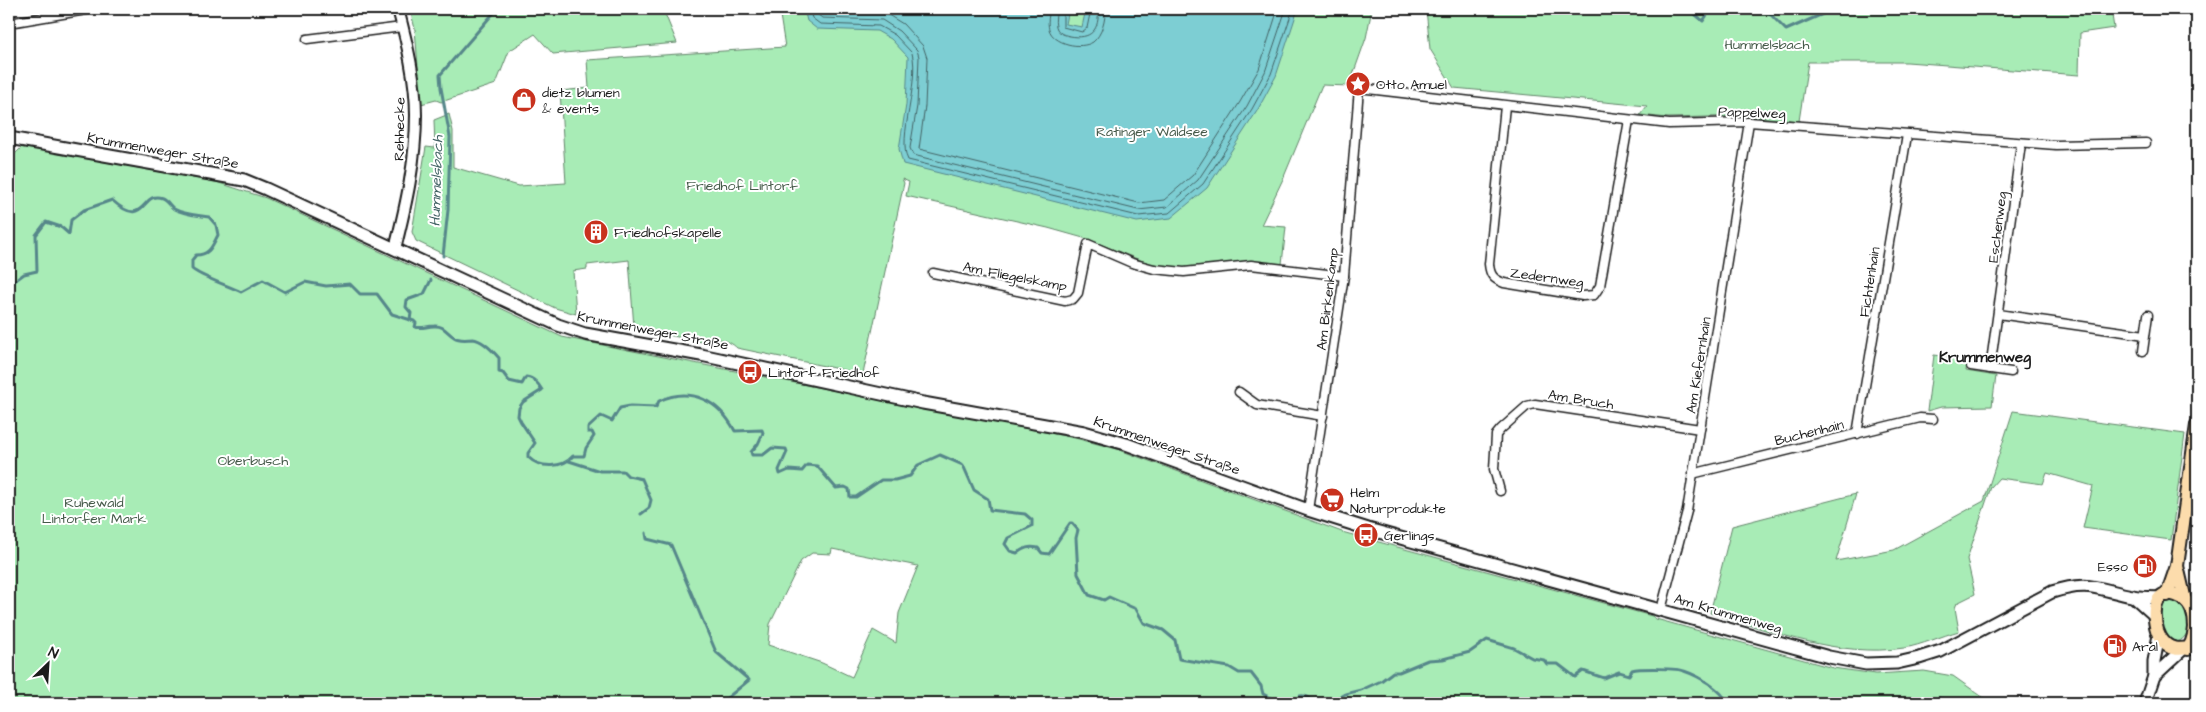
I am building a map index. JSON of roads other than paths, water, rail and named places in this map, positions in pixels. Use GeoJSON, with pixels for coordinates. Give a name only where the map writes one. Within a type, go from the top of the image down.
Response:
{"type":"FeatureCollection","features":[{"type":"Feature","properties":{"kind":"main road","name":"Krummenweger Straße"},"geometry":{"type":"LineString","coordinates":[[9,138],[244,180],[558,325],[585,334],[701,355],[923,403],[1084,432],[1126,444],[1308,510]]}},
{"type":"Feature","properties":{"kind":"main road"},"geometry":{"type":"LineString","coordinates":[[2189,649],[2173,649],[2164,644],[2154,625],[2154,614],[2155,606],[2164,596],[2177,566],[2197,426]]}},
{"type":"Feature","properties":{"kind":"main road","name":"Am Krummenweg"},"geometry":{"type":"LineString","coordinates":[[1308,510],[1829,657],[1866,664],[1897,663],[1941,650],[2052,592],[2067,587],[2084,584],[2133,596],[2164,596]]}},
{"type":"Feature","properties":{"kind":"main road"},"geometry":{"type":"LineString","coordinates":[[2154,676],[2189,649],[2196,632],[2196,620],[2185,600],[2177,566]]}},
{"type":"Feature","properties":{"kind":"main road"},"geometry":{"type":"LineString","coordinates":[[2164,596],[2176,595],[2185,600]]}},
{"type":"Feature","properties":{"kind":"main road","name":"Am Krummenweg"},"geometry":{"type":"LineString","coordinates":[[2133,596],[2154,614]]}},
{"type":"Feature","properties":{"kind":"main road"},"geometry":{"type":"LineString","coordinates":[[2145,703],[2154,676],[2154,661],[2159,635]]}},
{"type":"Feature","properties":{"kind":"street"},"geometry":{"type":"LineString","coordinates":[[9,23],[92,9]]}},
{"type":"Feature","properties":{"kind":"street","name":"Rehhecke"},"geometry":{"type":"LineString","coordinates":[[396,249],[409,193],[416,114],[412,76],[398,9]]}},
{"type":"Feature","properties":{"kind":"street"},"geometry":{"type":"LineString","coordinates":[[307,39],[402,27]]}},
{"type":"Feature","properties":{"kind":"street","name":"Pappelweg"},"geometry":{"type":"LineString","coordinates":[[1358,88],[1670,124],[1749,122],[2020,144],[2146,144]]}},
{"type":"Feature","properties":{"kind":"street","name":"Am Birkenkamp"},"geometry":{"type":"LineString","coordinates":[[1308,510],[1324,416],[1344,276],[1358,88]]}},
{"type":"Feature","properties":{"kind":"street","name":"Zedernweg"},"geometry":{"type":"LineString","coordinates":[[1505,106],[1489,272],[1493,278],[1504,283],[1583,296],[1594,295],[1600,286],[1629,120]]}},
{"type":"Feature","properties":{"kind":"street","name":"Am Kiefernhain"},"geometry":{"type":"LineString","coordinates":[[1661,610],[1687,511],[1749,122]]}},
{"type":"Feature","properties":{"kind":"street","name":"Fichtenhain"},"geometry":{"type":"LineString","coordinates":[[1857,434],[1906,135]]}},
{"type":"Feature","properties":{"kind":"street","name":"Eschenweg"},"geometry":{"type":"LineString","coordinates":[[1990,369],[2020,144]]}},
{"type":"Feature","properties":{"kind":"street","name":"Am Fliegelskamp"},"geometry":{"type":"LineString","coordinates":[[933,273],[1065,301],[1073,299],[1078,293],[1088,244],[1154,269],[1184,272],[1251,265],[1344,276]]}},
{"type":"Feature","properties":{"kind":"street"},"geometry":{"type":"LineString","coordinates":[[1998,314],[2145,335]]}},
{"type":"Feature","properties":{"kind":"street"},"geometry":{"type":"LineString","coordinates":[[2143,351],[2148,315]]}},
{"type":"Feature","properties":{"kind":"street"},"geometry":{"type":"LineString","coordinates":[[1971,366],[2011,372]]}},
{"type":"Feature","properties":{"kind":"street"},"geometry":{"type":"LineString","coordinates":[[1238,392],[1258,405],[1324,416]]}},
{"type":"Feature","properties":{"kind":"street","name":"Am Bruch"},"geometry":{"type":"LineString","coordinates":[[1500,491],[1494,469],[1496,435],[1527,406],[1535,404],[1700,429]]}},
{"type":"Feature","properties":{"kind":"street","name":"Buchenhain"},"geometry":{"type":"LineString","coordinates":[[1692,474],[1920,418],[1933,419]]}},
{"type":"Feature","properties":{"kind":"water","name":"Ratinger Waldsee"},"geometry":{"type":"Polygon","coordinates":[[[804,9],[1069,9],[1066,24],[1082,27],[1086,9],[1298,9],[1276,76],[1257,111],[1207,188],[1171,218],[1137,222],[903,164],[899,149],[906,105],[908,57],[891,39],[877,31],[817,29],[807,21],[804,9]]]}},
{"type":"Feature","properties":{"kind":"waterway","name":"Hummelsbach"},"geometry":{"type":"LineString","coordinates":[[443,256],[448,210],[450,137],[440,75],[497,9]]}},
{"type":"Feature","properties":{"kind":"waterway","name":"Hummelsbach"},"geometry":{"type":"LineString","coordinates":[[1689,9],[1703,21],[1711,9]]}},
{"type":"Feature","properties":{"kind":"waterway","name":"Hummelsbach"},"geometry":{"type":"LineString","coordinates":[[1748,9],[1769,13],[1786,30],[1825,13],[1829,9]]}},
{"type":"Feature","properties":{"kind":"waterway"},"geometry":{"type":"LineString","coordinates":[[9,285],[24,274],[37,271],[36,235],[46,222],[61,227],[69,234],[71,220],[84,210],[112,200],[131,212],[142,208],[150,199],[155,197],[162,198],[174,209],[187,214],[209,217],[216,225],[218,235],[208,252],[196,255],[192,260],[192,269],[207,278],[241,292],[263,280],[285,292],[305,282],[326,286],[350,284],[360,294],[377,294],[392,314],[414,321],[416,323],[415,327],[437,326],[443,328],[456,338],[473,339],[484,344],[499,358],[499,372],[503,373],[509,381],[522,384],[526,377],[531,378],[542,390],[523,402],[519,408],[518,416],[535,443],[528,453],[528,457],[539,464],[558,465],[573,456],[584,456],[586,448],[594,436],[592,432],[588,432],[588,428],[601,416],[612,421],[620,408],[630,406],[656,407],[659,401],[682,395],[693,396],[712,404],[728,420],[735,431],[762,430],[763,433],[758,444],[751,452],[752,455],[763,455],[772,448],[786,449],[787,452],[779,470],[780,474],[789,470],[802,471],[807,465],[817,466],[836,488],[845,487],[849,489],[850,497],[856,497],[881,480],[895,480],[910,476],[918,465],[940,455],[963,465],[974,490],[988,499],[990,510],[1025,514],[1032,520],[1032,526],[1008,538],[1005,544],[1010,551],[1017,553],[1027,548],[1035,547],[1042,553],[1049,554],[1070,523],[1072,523],[1078,530],[1076,538],[1078,574],[1089,595],[1104,600],[1109,597],[1136,609],[1144,623],[1163,630],[1175,640],[1179,659],[1229,667],[1239,673],[1251,673],[1261,686],[1263,694],[1281,703]]}},
{"type":"Feature","properties":{"kind":"waterway","name":"Hummelsbach"},"geometry":{"type":"LineString","coordinates":[[410,320],[411,313],[406,307],[407,300],[424,294],[431,280]]}},
{"type":"Feature","properties":{"kind":"waterway"},"geometry":{"type":"LineString","coordinates":[[569,461],[600,471],[623,471],[628,476],[642,479],[651,500],[649,508],[641,514]]}},
{"type":"Feature","properties":{"kind":"waterway"},"geometry":{"type":"LineString","coordinates":[[646,533],[647,539],[671,545],[716,652],[749,680],[721,703]]}},
{"type":"Feature","properties":{"kind":"waterway"},"geometry":{"type":"LineString","coordinates":[[1327,703],[1345,694],[1361,690],[1381,681],[1393,672],[1399,672],[1428,660],[1443,659],[1470,652],[1487,640],[1514,648],[1532,658],[1544,660],[1547,664],[1558,664],[1575,677],[1583,671],[1604,678],[1619,672],[1629,675],[1632,670],[1636,669],[1680,670],[1690,673],[1709,684],[1728,703]]}},
{"type":"Feature","properties":{"kind":"waterway"},"geometry":{"type":"LineString","coordinates":[[1297,703],[1300,696],[1308,697],[1313,703]]}},
{"type":"Feature","properties":{"kind":"waterway"},"geometry":{"type":"LineString","coordinates":[[1933,703],[1939,698],[1956,703]]}},
{"type":"Feature","properties":{"kind":"waterway"},"geometry":{"type":"LineString","coordinates":[[1312,700],[1324,703]]}},
{"type":"Feature","properties":{"kind":"place","name":"Otto Amuel"},"geometry":{"type":"Point","coordinates":[1358,84]}},
{"type":"Feature","properties":{"kind":"place","name":"dietz blumen & events"},"geometry":{"type":"Point","coordinates":[524,100]}},
{"type":"Feature","properties":{"kind":"place","name":"Friedhofskapelle"},"geometry":{"type":"Point","coordinates":[596,232]}},
{"type":"Feature","properties":{"kind":"place","name":"Lintorf Friedhof"},"geometry":{"type":"Point","coordinates":[750,372]}},
{"type":"Feature","properties":{"kind":"place","name":"Helm Naturprodukte"},"geometry":{"type":"Point","coordinates":[1332,500]}},
{"type":"Feature","properties":{"kind":"place","name":"Gerlings"},"geometry":{"type":"Point","coordinates":[1366,535]}},
{"type":"Feature","properties":{"kind":"place","name":"Esso"},"geometry":{"type":"Point","coordinates":[2145,566]}},
{"type":"Feature","properties":{"kind":"place","name":"Aral"},"geometry":{"type":"Point","coordinates":[2115,646]}},
{"type":"Feature","properties":{"kind":"district","name":"Krummenweg"},"geometry":{"type":"Point","coordinates":[1985,357]}},
{"type":"Feature","properties":{"kind":"park label","name":"Friedhof Lintorf"},"geometry":{"type":"Point","coordinates":[742,185]}},
{"type":"Feature","properties":{"kind":"park label","name":"Oberbusch"},"geometry":{"type":"Point","coordinates":[253,460]}},
{"type":"Feature","properties":{"kind":"park label","name":"Ruhewald Lintorfer Mark"},"geometry":{"type":"Point","coordinates":[94,510]}}]}
